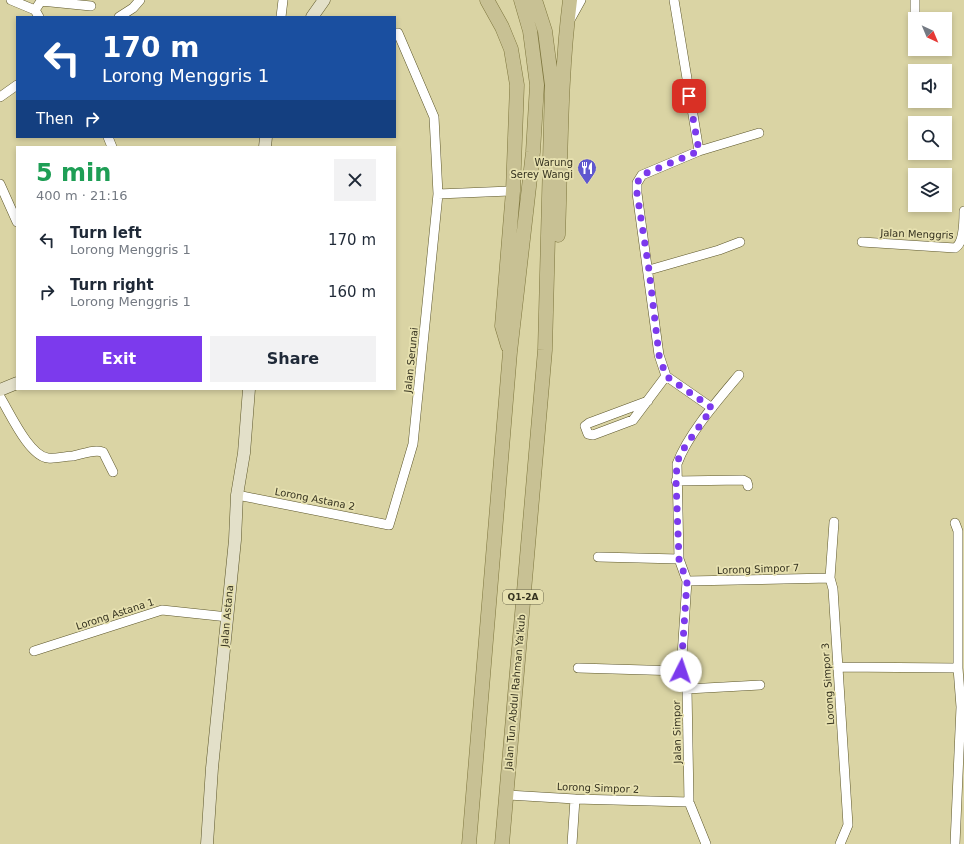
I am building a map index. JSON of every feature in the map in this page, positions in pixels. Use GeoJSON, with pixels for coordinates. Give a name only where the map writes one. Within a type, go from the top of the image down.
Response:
{"type":"FeatureCollection","features":[{"type":"Feature","properties":{"kind":"main road"},"geometry":{"type":"LineString","coordinates":[[313,16],[324,0]]}},
{"type":"Feature","properties":{"kind":"main road"},"geometry":{"type":"LineString","coordinates":[[487,0],[502,27],[511,49],[518,85],[513,191],[502,326],[510,352]]}},
{"type":"Feature","properties":{"kind":"main road"},"geometry":{"type":"LineString","coordinates":[[470,844],[510,352],[533,152],[537,86],[530,31],[521,0]]}},
{"type":"Feature","properties":{"kind":"main road"},"geometry":{"type":"LineString","coordinates":[[535,0],[545,31],[552,85],[545,350]]}},
{"type":"Feature","properties":{"kind":"main road","name":"Q1-2A"},"geometry":{"type":"LineString","coordinates":[[545,350],[556,317],[562,112],[570,0]]}},
{"type":"Feature","properties":{"kind":"main road","name":"Jalan Tun Abdul Rahman Ya'kub"},"geometry":{"type":"LineString","coordinates":[[502,844],[545,350]]}},
{"type":"Feature","properties":{"kind":"main road"},"geometry":{"type":"LineString","coordinates":[[0,390],[16,383]]}},
{"type":"Feature","properties":{"kind":"main road","name":"Jalan Astana"},"geometry":{"type":"LineString","coordinates":[[207,844],[212,768],[228,618],[237,495],[244,453],[249,390]]}},
{"type":"Feature","properties":{"kind":"street"},"geometry":{"type":"LineString","coordinates":[[11,0],[37,14],[41,1],[91,6]]}},
{"type":"Feature","properties":{"kind":"street"},"geometry":{"type":"LineString","coordinates":[[121,16],[133,8],[140,0]]}},
{"type":"Feature","properties":{"kind":"street"},"geometry":{"type":"LineString","coordinates":[[281,16],[283,0]]}},
{"type":"Feature","properties":{"kind":"street"},"geometry":{"type":"LineString","coordinates":[[567,26],[581,0]]}},
{"type":"Feature","properties":{"kind":"street"},"geometry":{"type":"LineString","coordinates":[[674,0],[699,151]]}},
{"type":"Feature","properties":{"kind":"street"},"geometry":{"type":"LineString","coordinates":[[915,0],[915,12]]}},
{"type":"Feature","properties":{"kind":"street","name":"Jalan Serunai"},"geometry":{"type":"LineString","coordinates":[[389,525],[395,510],[413,444],[438,194],[434,117],[398,33]]}},
{"type":"Feature","properties":{"kind":"street"},"geometry":{"type":"LineString","coordinates":[[0,97],[16,86]]}},
{"type":"Feature","properties":{"kind":"street"},"geometry":{"type":"LineString","coordinates":[[712,408],[666,376],[659,355],[649,270],[637,193],[637,183],[642,175],[699,151],[759,133]]}},
{"type":"Feature","properties":{"kind":"street"},"geometry":{"type":"LineString","coordinates":[[0,184],[16,220]]}},
{"type":"Feature","properties":{"kind":"street"},"geometry":{"type":"LineString","coordinates":[[438,194],[513,191]]}},
{"type":"Feature","properties":{"kind":"street","name":"Jalan Menggris"},"geometry":{"type":"LineString","coordinates":[[862,242],[955,248],[960,246],[963,241],[964,211]]}},
{"type":"Feature","properties":{"kind":"street"},"geometry":{"type":"LineString","coordinates":[[649,270],[719,250],[740,242]]}},
{"type":"Feature","properties":{"kind":"street"},"geometry":{"type":"LineString","coordinates":[[648,401],[589,423],[585,426],[588,434],[592,435],[633,420],[648,401],[666,376]]}},
{"type":"Feature","properties":{"kind":"street","name":"Jalan Simpor"},"geometry":{"type":"LineString","coordinates":[[706,844],[689,802],[687,689],[681,671],[687,582],[679,559],[676,481],[677,464],[680,454],[712,408],[739,376]]}},
{"type":"Feature","properties":{"kind":"street"},"geometry":{"type":"LineString","coordinates":[[0,397],[30,448],[38,454],[48,458],[78,455],[98,450],[103,452],[113,472]]}},
{"type":"Feature","properties":{"kind":"street"},"geometry":{"type":"LineString","coordinates":[[676,481],[743,480],[747,482],[748,486]]}},
{"type":"Feature","properties":{"kind":"street","name":"Lorong Astana 2"},"geometry":{"type":"LineString","coordinates":[[237,495],[389,525]]}},
{"type":"Feature","properties":{"kind":"street","name":"Lorong Simpor 3"},"geometry":{"type":"LineString","coordinates":[[834,522],[830,578],[833,589],[848,825],[840,844]]}},
{"type":"Feature","properties":{"kind":"street"},"geometry":{"type":"LineString","coordinates":[[955,844],[961,707],[958,668],[958,531],[956,523]]}},
{"type":"Feature","properties":{"kind":"street"},"geometry":{"type":"LineString","coordinates":[[598,557],[679,559]]}},
{"type":"Feature","properties":{"kind":"street","name":"Lorong Simpor 7"},"geometry":{"type":"LineString","coordinates":[[687,582],[830,578]]}},
{"type":"Feature","properties":{"kind":"street","name":"Lorong Astana 1"},"geometry":{"type":"LineString","coordinates":[[34,651],[162,610],[228,618]]}},
{"type":"Feature","properties":{"kind":"street"},"geometry":{"type":"LineString","coordinates":[[837,667],[958,668]]}},
{"type":"Feature","properties":{"kind":"street"},"geometry":{"type":"LineString","coordinates":[[578,668],[681,671]]}},
{"type":"Feature","properties":{"kind":"street"},"geometry":{"type":"LineString","coordinates":[[687,689],[760,685]]}},
{"type":"Feature","properties":{"kind":"street","name":"Lorong Simpor 2"},"geometry":{"type":"LineString","coordinates":[[506,795],[575,799],[689,802]]}},
{"type":"Feature","properties":{"kind":"street"},"geometry":{"type":"LineString","coordinates":[[572,844],[575,799]]}},
{"type":"Feature","properties":{"kind":"place","name":"Warung Serey Wangi"},"geometry":{"type":"Point","coordinates":[587,185]}},
{"type":"Feature","properties":{"kind":"route"},"geometry":{"type":"LineString","coordinates":[[681,671],[687,582],[679,559],[676,481],[677,464],[680,454],[712,408],[666,376],[659,355],[649,270],[637,193],[637,183],[642,175],[699,151],[689,96]]}}]}
